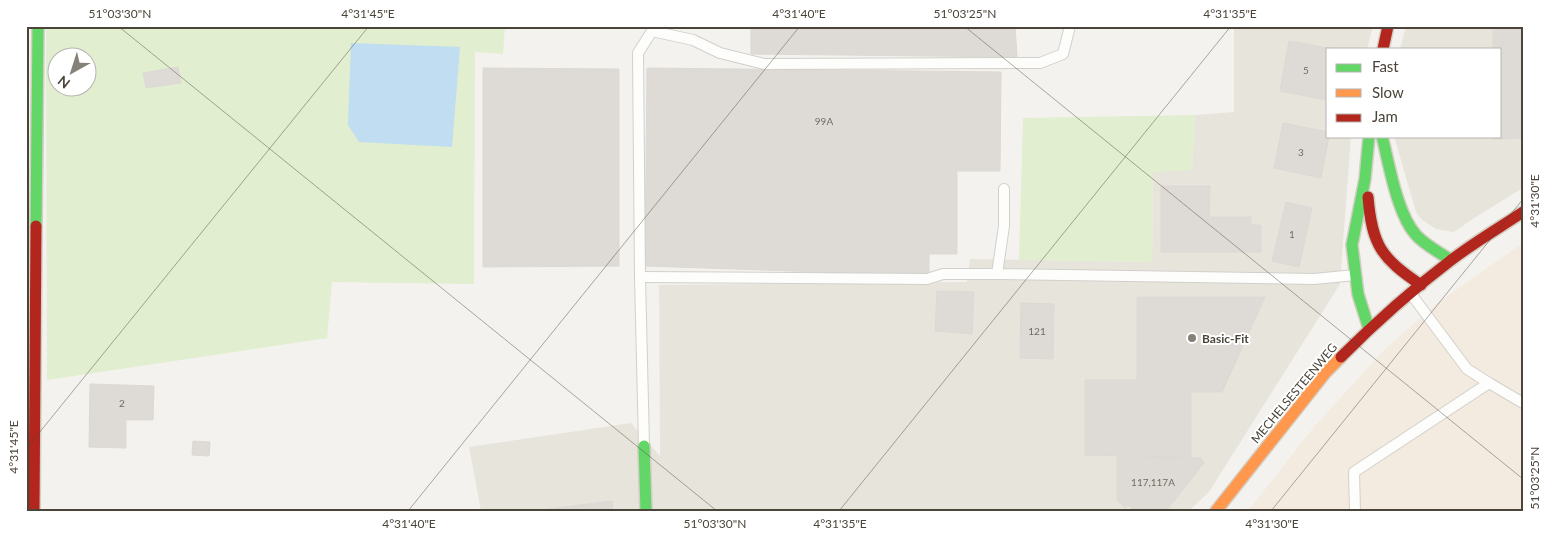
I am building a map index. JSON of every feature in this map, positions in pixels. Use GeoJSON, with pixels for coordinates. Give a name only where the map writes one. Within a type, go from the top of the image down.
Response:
{"type":"FeatureCollection","features":[{"type":"Feature","properties":{"kind":"street"},"geometry":{"type":"LineString","coordinates":[[34,511],[38,26]]}},
{"type":"Feature","properties":{"kind":"street"},"geometry":{"type":"LineString","coordinates":[[1383,48],[1388,26]]}},
{"type":"Feature","properties":{"kind":"street"},"geometry":{"type":"LineString","coordinates":[[1369,138],[1365,179],[1352,245],[1358,294],[1369,329]]}},
{"type":"Feature","properties":{"kind":"street"},"geometry":{"type":"LineString","coordinates":[[1383,138],[1402,210],[1413,232],[1451,260]]}},
{"type":"Feature","properties":{"kind":"street"},"geometry":{"type":"LineString","coordinates":[[1365,179],[1373,232],[1385,256],[1402,272],[1421,285]]}},
{"type":"Feature","properties":{"kind":"street","name":"MECHELSESTEENWEG"},"geometry":{"type":"LineString","coordinates":[[1216,511],[1326,372],[1369,329],[1451,260],[1523,212]]}},
{"type":"Feature","properties":{"kind":"street"},"geometry":{"type":"LineString","coordinates":[[644,446],[646,511]]}},
{"type":"Feature","properties":{"kind":"lane"},"geometry":{"type":"LineString","coordinates":[[644,446],[638,53],[652,31],[693,40],[720,53],[764,64],[1040,63],[1063,54],[1070,26]]}},
{"type":"Feature","properties":{"kind":"lane"},"geometry":{"type":"LineString","coordinates":[[997,274],[1004,226],[1004,189]]}},
{"type":"Feature","properties":{"kind":"lane"},"geometry":{"type":"LineString","coordinates":[[640,277],[927,278],[943,274],[997,274],[1314,279],[1356,275]]}},
{"type":"Feature","properties":{"kind":"lane"},"geometry":{"type":"LineString","coordinates":[[1410,293],[1467,369],[1488,384],[1523,403]]}},
{"type":"Feature","properties":{"kind":"lane"},"geometry":{"type":"LineString","coordinates":[[1355,511],[1354,472],[1488,384]]}},
{"type":"Feature","properties":{"kind":"shaded area"},"geometry":{"type":"Polygon","coordinates":[[[1234,26],[1373,26],[1367,48],[1326,48],[1326,138],[1351,138],[1340,284],[1209,492],[1189,511],[481,511],[469,447],[631,423],[660,456],[659,285],[967,282],[970,259],[1152,262],[1153,172],[1192,169],[1195,115],[1234,112],[1234,26]]]}},
{"type":"Feature","properties":{"kind":"shaded area"},"geometry":{"type":"Polygon","coordinates":[[[1406,26],[1523,26],[1523,188],[1454,232],[1436,229],[1421,219],[1416,212],[1395,138],[1502,138],[1502,48],[1400,48],[1406,26]]]}},
{"type":"Feature","properties":{"kind":"shaded area"},"geometry":{"type":"Polygon","coordinates":[[[1523,243],[1523,511],[1248,511],[1313,428],[1385,349],[1440,301],[1523,243]]]}},
{"type":"Feature","properties":{"kind":"green space"},"geometry":{"type":"Polygon","coordinates":[[[46,26],[505,26],[503,54],[475,52],[474,284],[332,282],[327,338],[47,380],[46,26]]]}},
{"type":"Feature","properties":{"kind":"green space"},"geometry":{"type":"Polygon","coordinates":[[[1195,115],[1192,170],[1153,172],[1152,262],[1019,260],[1023,118],[1195,115]]]}},
{"type":"Feature","properties":{"kind":"water"},"geometry":{"type":"Polygon","coordinates":[[[351,43],[460,47],[452,147],[359,142],[348,125],[351,43]]]}},
{"type":"Feature","properties":{"kind":"building"},"geometry":{"type":"Polygon","coordinates":[[[751,26],[1015,26],[1017,57],[751,54],[751,26]]]}},
{"type":"Feature","properties":{"kind":"building"},"geometry":{"type":"Polygon","coordinates":[[[1493,26],[1523,26],[1523,138],[1493,139],[1502,138],[1502,48],[1493,48],[1493,26]]]}},
{"type":"Feature","properties":{"kind":"building"},"geometry":{"type":"Polygon","coordinates":[[[1289,41],[1328,48],[1326,100],[1280,91],[1289,41]]]}},
{"type":"Feature","properties":{"kind":"building"},"geometry":{"type":"Polygon","coordinates":[[[178,67],[181,83],[146,88],[143,73],[178,67]]]}},
{"type":"Feature","properties":{"kind":"building"},"geometry":{"type":"Polygon","coordinates":[[[483,68],[619,69],[619,266],[483,267],[483,68]]]}},
{"type":"Feature","properties":{"kind":"building"},"geometry":{"type":"Polygon","coordinates":[[[647,68],[1001,72],[1000,171],[957,171],[957,254],[929,254],[929,274],[645,266],[647,68]]]}},
{"type":"Feature","properties":{"kind":"building"},"geometry":{"type":"Polygon","coordinates":[[[1283,123],[1326,132],[1326,138],[1329,138],[1321,178],[1274,168],[1283,123]]]}},
{"type":"Feature","properties":{"kind":"building"},"geometry":{"type":"Polygon","coordinates":[[[1161,186],[1210,186],[1209,217],[1251,217],[1251,225],[1261,225],[1261,252],[1161,252],[1161,186]]]}},
{"type":"Feature","properties":{"kind":"building"},"geometry":{"type":"Polygon","coordinates":[[[1286,202],[1312,208],[1299,267],[1272,261],[1286,202]]]}},
{"type":"Feature","properties":{"kind":"building"},"geometry":{"type":"Polygon","coordinates":[[[937,291],[974,292],[972,334],[935,331],[937,291]]]}},
{"type":"Feature","properties":{"kind":"building","name":"Basic-Fit"},"geometry":{"type":"Polygon","coordinates":[[[1137,297],[1265,297],[1222,392],[1191,392],[1191,457],[1085,455],[1085,380],[1137,380],[1137,297]]]}},
{"type":"Feature","properties":{"kind":"building"},"geometry":{"type":"Polygon","coordinates":[[[1021,303],[1054,304],[1053,359],[1020,358],[1021,303]]]}},
{"type":"Feature","properties":{"kind":"building"},"geometry":{"type":"Polygon","coordinates":[[[90,384],[154,386],[153,420],[126,420],[126,448],[89,447],[90,384]]]}},
{"type":"Feature","properties":{"kind":"building"},"geometry":{"type":"Polygon","coordinates":[[[193,441],[210,442],[209,456],[192,455],[193,441]]]}},
{"type":"Feature","properties":{"kind":"building"},"geometry":{"type":"Polygon","coordinates":[[[1117,457],[1201,458],[1204,463],[1166,511],[1135,511],[1128,505],[1125,508],[1117,500],[1117,457]]]}},
{"type":"Feature","properties":{"kind":"building"},"geometry":{"type":"Polygon","coordinates":[[[612,501],[613,511],[534,511],[612,501]]]}},
{"type":"Feature","properties":{"kind":"traffic: fast"},"geometry":{"type":"LineString","coordinates":[[36,226],[38,26]]}},
{"type":"Feature","properties":{"kind":"traffic: fast"},"geometry":{"type":"LineString","coordinates":[[1369,138],[1365,179],[1352,245],[1358,294],[1369,329]]}},
{"type":"Feature","properties":{"kind":"traffic: fast"},"geometry":{"type":"LineString","coordinates":[[1382,138],[1394,188],[1409,226],[1424,242],[1451,260]]}},
{"type":"Feature","properties":{"kind":"traffic: fast"},"geometry":{"type":"LineString","coordinates":[[644,446],[646,511]]}},
{"type":"Feature","properties":{"kind":"traffic: slow"},"geometry":{"type":"LineString","coordinates":[[1216,511],[1326,372],[1341,357]]}},
{"type":"Feature","properties":{"kind":"traffic: jam"},"geometry":{"type":"LineString","coordinates":[[1383,48],[1388,26]]}},
{"type":"Feature","properties":{"kind":"traffic: jam"},"geometry":{"type":"LineString","coordinates":[[1368,197],[1372,227],[1381,249],[1396,267],[1421,285]]}},
{"type":"Feature","properties":{"kind":"traffic: jam"},"geometry":{"type":"LineString","coordinates":[[1341,357],[1367,331],[1436,272],[1468,248],[1523,212]]}},
{"type":"Feature","properties":{"kind":"traffic: jam"},"geometry":{"type":"LineString","coordinates":[[34,511],[36,226]]}},
{"type":"Feature","properties":{"kind":"place","name":"Basic-Fit"},"geometry":{"type":"Point","coordinates":[1192,338]}}]}
